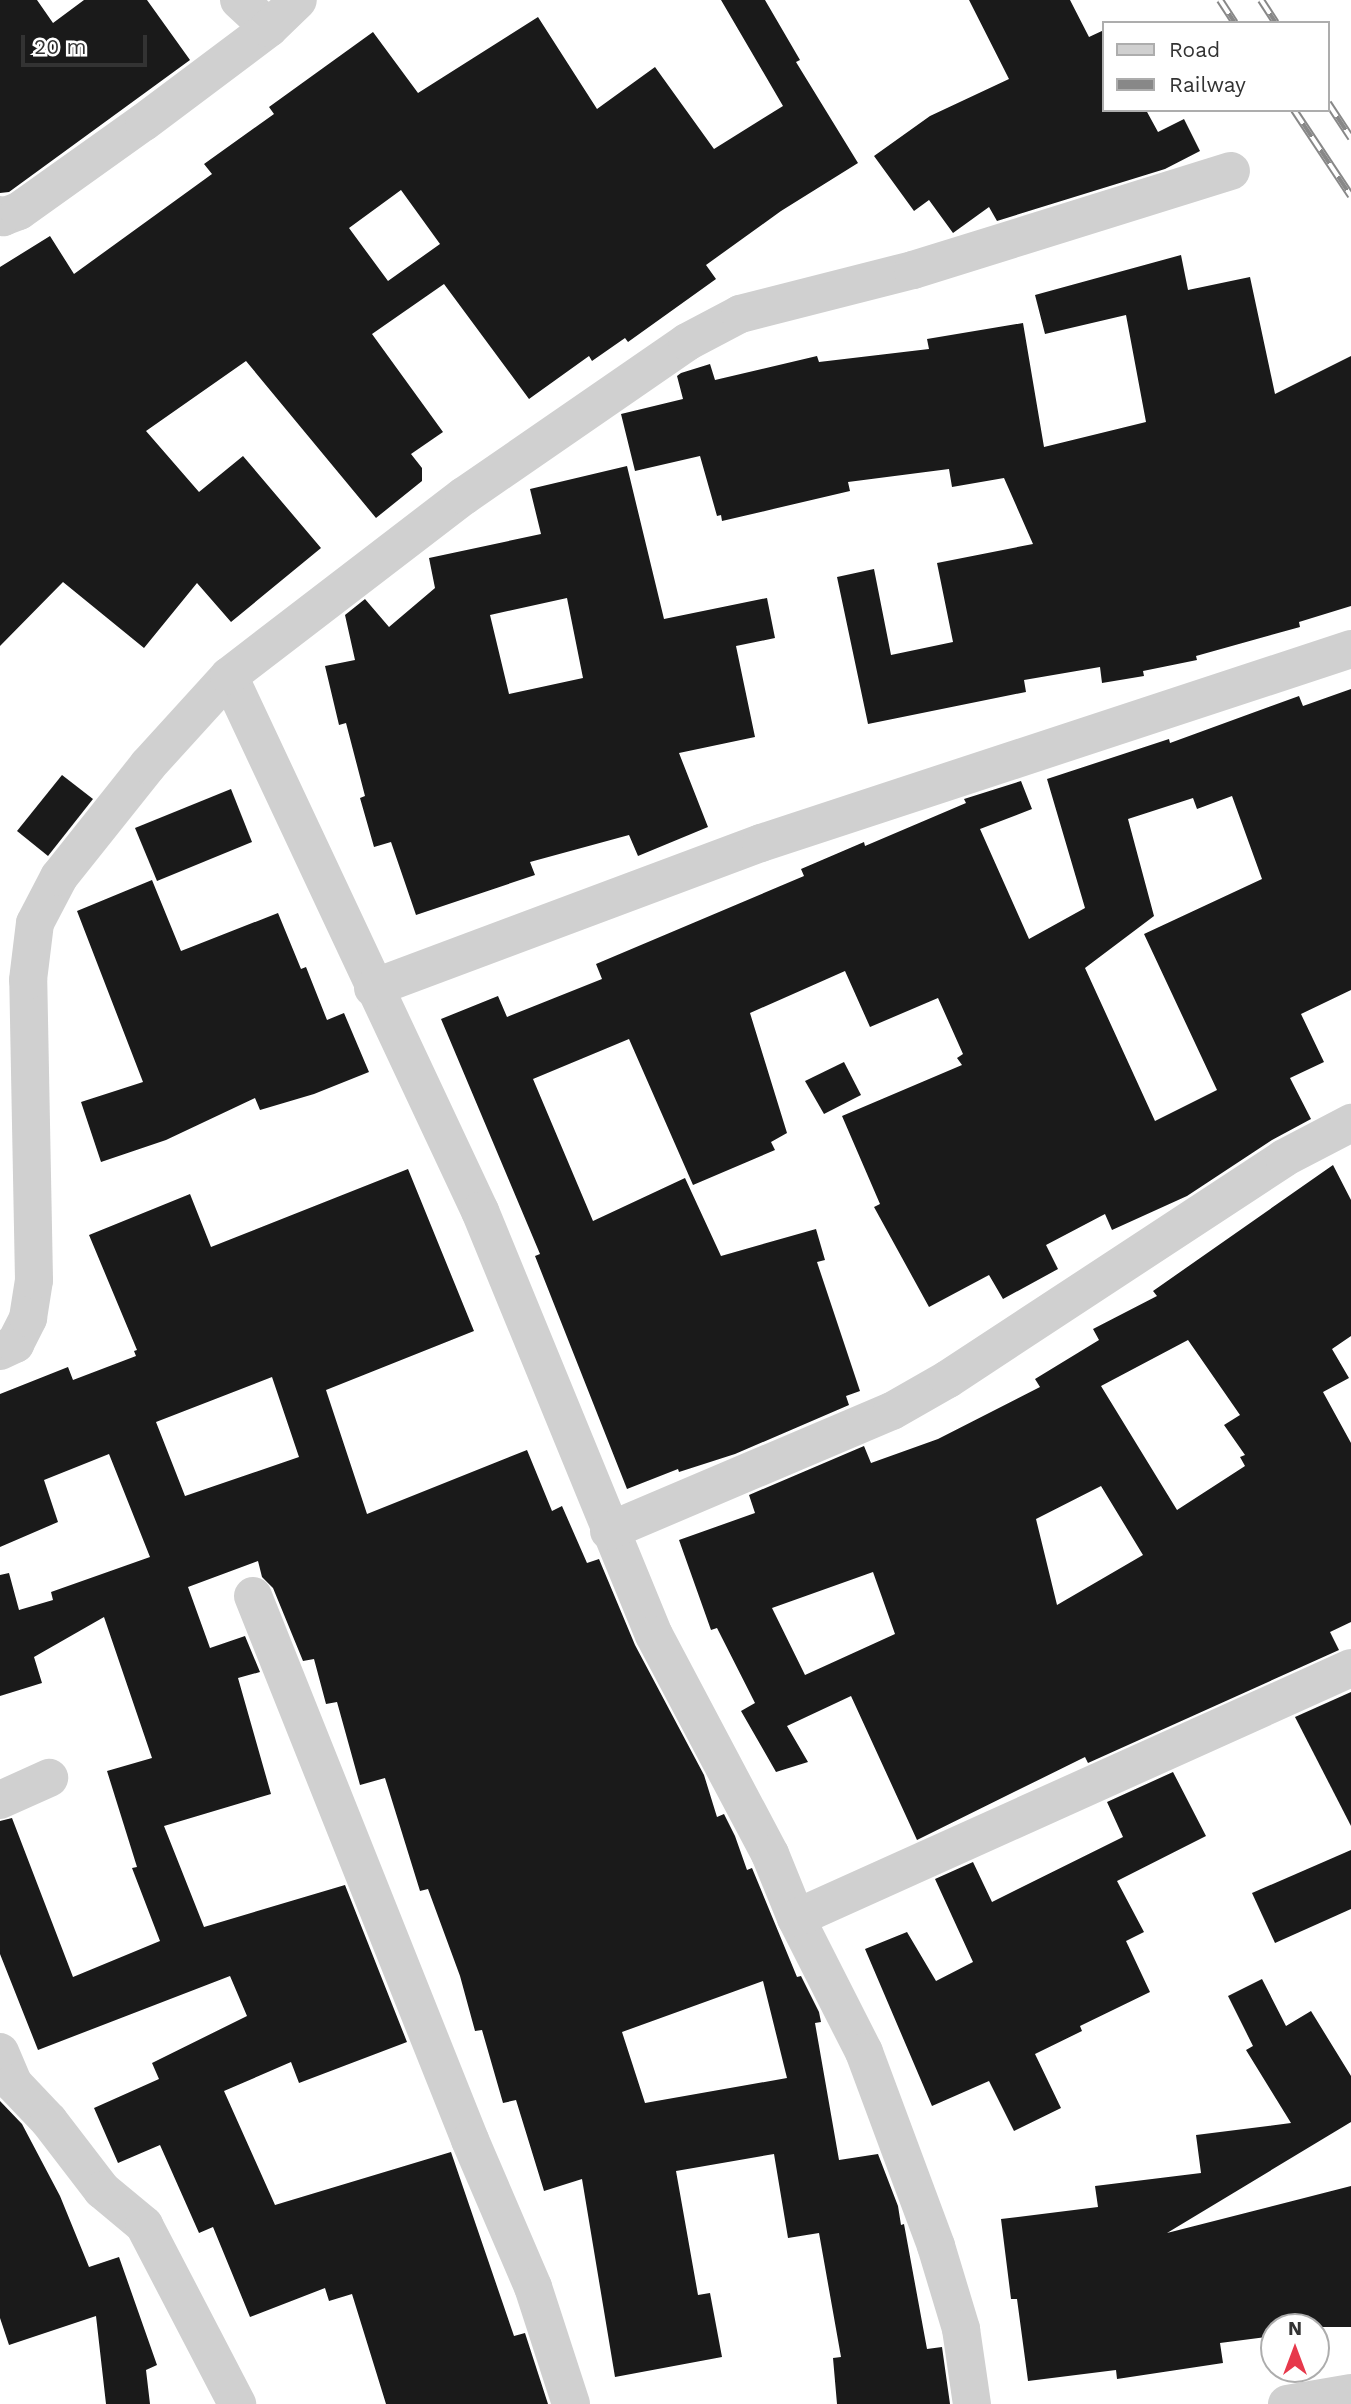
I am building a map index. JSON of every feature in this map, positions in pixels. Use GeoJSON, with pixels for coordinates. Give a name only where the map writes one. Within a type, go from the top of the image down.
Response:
{"type":"FeatureCollection","features":[{"type":"Feature","properties":{"kind":"street"},"geometry":{"type":"LineString","coordinates":[[239,0],[269,28]]}},
{"type":"Feature","properties":{"kind":"street"},"geometry":{"type":"LineString","coordinates":[[0,215],[3,217],[19,211],[269,28],[298,0]]}},
{"type":"Feature","properties":{"kind":"street"},"geometry":{"type":"LineString","coordinates":[[0,1351],[15,1344],[28,1318],[34,1280],[29,980],[35,923],[59,877],[148,765],[229,676],[464,496],[687,342],[740,314],[913,270],[1231,171]]}},
{"type":"Feature","properties":{"kind":"street"},"geometry":{"type":"LineString","coordinates":[[373,988],[761,843],[1351,649]]}},
{"type":"Feature","properties":{"kind":"street"},"geometry":{"type":"LineString","coordinates":[[229,676],[373,988],[480,1210],[609,1531],[654,1635],[770,1854],[796,1919],[864,2052],[919,2197],[961,2329],[972,2404]]}},
{"type":"Feature","properties":{"kind":"street"},"geometry":{"type":"LineString","coordinates":[[609,1531],[892,1411],[948,1379],[1284,1157],[1351,1123]]}},
{"type":"Feature","properties":{"kind":"street"},"geometry":{"type":"LineString","coordinates":[[253,1595],[470,2140],[533,2287],[572,2404]]}},
{"type":"Feature","properties":{"kind":"street"},"geometry":{"type":"LineString","coordinates":[[796,1919],[1351,1668]]}},
{"type":"Feature","properties":{"kind":"street"},"geometry":{"type":"LineString","coordinates":[[0,1800],[49,1778]]}},
{"type":"Feature","properties":{"kind":"street"},"geometry":{"type":"LineString","coordinates":[[0,2052],[13,2083],[49,2122],[102,2190],[144,2225],[237,2404]]}},
{"type":"Feature","properties":{"kind":"street"},"geometry":{"type":"LineString","coordinates":[[1287,2404],[1351,2393]]}},
{"type":"Feature","properties":{"kind":"building"},"geometry":{"type":"Polygon","coordinates":[[[0,0],[37,0],[53,23],[84,0],[147,0],[190,60],[9,192],[0,193],[0,0]]]}},
{"type":"Feature","properties":{"kind":"building"},"geometry":{"type":"Polygon","coordinates":[[[721,0],[765,0],[800,60],[796,62],[858,163],[781,211],[706,265],[716,279],[628,342],[625,338],[592,361],[589,356],[529,399],[444,284],[372,334],[443,432],[411,454],[422,468],[422,481],[376,518],[246,361],[146,431],[199,492],[243,456],[321,548],[231,622],[197,583],[144,648],[63,582],[0,646],[0,267],[50,236],[74,274],[212,174],[204,164],[274,114],[269,107],[373,32],[418,93],[538,17],[597,109],[655,67],[714,149],[783,106],[721,0]],[[401,190],[349,228],[388,281],[440,244],[401,190]]]}},
{"type":"Feature","properties":{"kind":"building"},"geometry":{"type":"Polygon","coordinates":[[[969,0],[1070,0],[1089,37],[1102,31],[1102,112],[1147,112],[1158,132],[1184,119],[1200,151],[1165,169],[997,221],[989,207],[953,233],[929,200],[914,211],[874,156],[930,116],[1009,79],[969,0]]]}},
{"type":"Feature","properties":{"kind":"building"},"geometry":{"type":"Polygon","coordinates":[[[1181,255],[1188,290],[1250,277],[1275,394],[1351,356],[1351,606],[1299,622],[1300,627],[1196,656],[1197,660],[1143,671],[1144,676],[1102,683],[1100,667],[1024,680],[1026,692],[868,724],[837,577],[874,569],[891,655],[953,642],[937,563],[1033,544],[1004,478],[952,487],[949,469],[848,482],[850,491],[722,521],[721,515],[717,516],[700,456],[635,471],[621,414],[683,399],[677,376],[681,373],[710,364],[715,380],[817,356],[819,362],[929,349],[927,339],[1023,323],[1044,447],[1146,422],[1126,315],[1045,334],[1035,295],[1181,255]]]}},
{"type":"Feature","properties":{"kind":"building"},"geometry":{"type":"Polygon","coordinates":[[[627,466],[664,619],[767,598],[775,638],[736,646],[755,737],[679,753],[708,827],[638,856],[629,835],[530,862],[535,875],[416,915],[391,842],[374,847],[360,798],[365,796],[346,723],[339,725],[325,666],[355,660],[345,615],[365,599],[389,627],[435,588],[429,558],[541,534],[530,489],[627,466]],[[567,598],[490,615],[509,694],[583,678],[567,598]]]}},
{"type":"Feature","properties":{"kind":"building"},"geometry":{"type":"Polygon","coordinates":[[[1351,689],[1351,990],[1301,1014],[1324,1062],[1290,1078],[1311,1119],[1272,1140],[1187,1196],[1112,1230],[1105,1214],[1046,1245],[1058,1269],[1003,1299],[989,1275],[929,1307],[874,1207],[880,1204],[842,1116],[962,1065],[957,1058],[963,1054],[938,998],[870,1027],[845,971],[750,1013],[787,1133],[771,1142],[775,1150],[693,1185],[629,1039],[533,1079],[593,1221],[685,1178],[721,1256],[816,1229],[825,1260],[817,1262],[860,1391],[846,1396],[849,1405],[735,1454],[679,1472],[678,1469],[627,1489],[535,1256],[540,1254],[441,1019],[498,996],[507,1017],[602,979],[596,964],[804,876],[801,869],[864,842],[865,846],[966,803],[964,799],[1021,781],[1032,809],[980,829],[1029,939],[1085,908],[1047,779],[1169,739],[1170,743],[1299,696],[1303,706],[1351,689]],[[1232,796],[1197,809],[1193,798],[1128,819],[1154,916],[1085,968],[1155,1121],[1217,1090],[1144,934],[1262,879],[1232,796]]]}},
{"type":"Feature","properties":{"kind":"building"},"geometry":{"type":"Polygon","coordinates":[[[62,775],[93,799],[48,856],[17,831],[62,775]]]}},
{"type":"Feature","properties":{"kind":"building"},"geometry":{"type":"Polygon","coordinates":[[[231,789],[252,842],[157,881],[135,828],[231,789]]]}},
{"type":"Feature","properties":{"kind":"building"},"geometry":{"type":"Polygon","coordinates":[[[152,880],[181,951],[278,913],[301,969],[306,967],[327,1020],[344,1013],[369,1072],[314,1094],[260,1110],[255,1098],[166,1140],[101,1162],[81,1102],[143,1082],[77,911],[152,880]]]}},
{"type":"Feature","properties":{"kind":"building"},"geometry":{"type":"Polygon","coordinates":[[[844,1062],[861,1095],[824,1114],[805,1081],[844,1062]]]}},
{"type":"Feature","properties":{"kind":"building"},"geometry":{"type":"Polygon","coordinates":[[[1333,1165],[1351,1200],[1351,1336],[1332,1349],[1349,1378],[1323,1392],[1351,1443],[1351,1622],[1330,1632],[1339,1650],[1088,1763],[1085,1757],[917,1840],[851,1696],[787,1726],[808,1762],[776,1772],[741,1711],[755,1703],[717,1628],[711,1630],[679,1540],[755,1513],[749,1495],[864,1446],[871,1463],[938,1439],[1040,1387],[1035,1379],[1099,1340],[1093,1329],[1157,1296],[1153,1291],[1333,1165]],[[1188,1340],[1101,1386],[1177,1510],[1245,1466],[1240,1457],[1245,1455],[1224,1425],[1240,1415],[1188,1340]],[[1101,1486],[1036,1519],[1057,1605],[1143,1555],[1101,1486]],[[873,1572],[772,1608],[805,1675],[895,1634],[873,1572]]]}},
{"type":"Feature","properties":{"kind":"building"},"geometry":{"type":"Polygon","coordinates":[[[408,1169],[474,1331],[326,1390],[367,1514],[527,1450],[552,1511],[562,1506],[587,1563],[599,1559],[635,1645],[704,1775],[717,1817],[724,1814],[747,1870],[752,1868],[797,1977],[801,1976],[819,2012],[821,2022],[815,2023],[839,2160],[878,2154],[898,2206],[901,2225],[904,2224],[927,2349],[942,2347],[950,2404],[837,2404],[833,2358],[841,2357],[819,2233],[788,2238],[774,2154],[676,2171],[698,2295],[710,2293],[722,2357],[615,2377],[582,2179],[544,2191],[516,2100],[503,2103],[482,2030],[475,2031],[460,1976],[428,1889],[420,1891],[385,1778],[360,1785],[337,1702],[326,1704],[314,1659],[303,1661],[273,1588],[262,1577],[258,1561],[188,1587],[210,1648],[245,1636],[260,1672],[238,1678],[271,1794],[164,1826],[204,1927],[345,1885],[407,2042],[299,2083],[291,2062],[224,2091],[275,2205],[451,2152],[514,2336],[525,2333],[548,2404],[386,2404],[352,2294],[329,2301],[325,2288],[250,2317],[213,2227],[199,2233],[160,2145],[118,2163],[94,2108],[159,2079],[152,2063],[247,2016],[230,1976],[38,2050],[0,1954],[0,1821],[12,1818],[73,1977],[160,1941],[132,1868],[137,1867],[107,1771],[152,1758],[104,1617],[34,1657],[42,1683],[0,1696],[0,1575],[9,1573],[19,1610],[53,1600],[51,1592],[150,1557],[109,1454],[44,1480],[58,1522],[0,1547],[0,1394],[68,1367],[73,1380],[136,1356],[134,1351],[137,1350],[89,1235],[190,1194],[211,1247],[408,1169]],[[272,1377],[156,1422],[185,1496],[299,1457],[272,1377]],[[763,1981],[622,2032],[645,2103],[787,2078],[763,1981]]]}},
{"type":"Feature","properties":{"kind":"building"},"geometry":{"type":"Polygon","coordinates":[[[1351,1692],[1351,1826],[1295,1717],[1351,1692]]]}},
{"type":"Feature","properties":{"kind":"building"},"geometry":{"type":"Polygon","coordinates":[[[1173,1772],[1206,1836],[1117,1881],[1144,1932],[1126,1941],[1150,1992],[1080,2026],[1082,2031],[1035,2054],[1061,2108],[1014,2131],[989,2081],[932,2106],[865,1949],[907,1932],[936,1981],[973,1962],[935,1879],[973,1862],[992,1902],[1123,1837],[1107,1802],[1173,1772]]]}},
{"type":"Feature","properties":{"kind":"building"},"geometry":{"type":"Polygon","coordinates":[[[1351,1850],[1351,1909],[1275,1943],[1252,1893],[1351,1850]]]}},
{"type":"Feature","properties":{"kind":"building"},"geometry":{"type":"Polygon","coordinates":[[[1262,1979],[1286,2026],[1311,2011],[1351,2076],[1351,2122],[1167,2233],[1351,2186],[1351,2327],[1330,2327],[1330,2313],[1260,2313],[1260,2338],[1220,2343],[1223,2363],[1117,2379],[1116,2370],[1028,2381],[1017,2299],[1011,2299],[1001,2219],[1098,2207],[1095,2186],[1201,2173],[1196,2135],[1291,2123],[1246,2050],[1253,2046],[1228,1996],[1262,1979]]]}},
{"type":"Feature","properties":{"kind":"building"},"geometry":{"type":"Polygon","coordinates":[[[0,2101],[22,2124],[60,2196],[89,2267],[119,2257],[157,2365],[146,2370],[150,2404],[106,2404],[96,2316],[9,2345],[0,2318],[0,2101]]]}},
{"type":"Feature","properties":{"kind":"railway"},"geometry":{"type":"LineString","coordinates":[[1220,0],[1234,21]]}},
{"type":"Feature","properties":{"kind":"railway"},"geometry":{"type":"LineString","coordinates":[[1261,0],[1275,21]]}},
{"type":"Feature","properties":{"kind":"railway"},"geometry":{"type":"LineString","coordinates":[[1330,106],[1351,138]]}},
{"type":"Feature","properties":{"kind":"railway"},"geometry":{"type":"LineString","coordinates":[[1295,112],[1351,196]]}}]}
